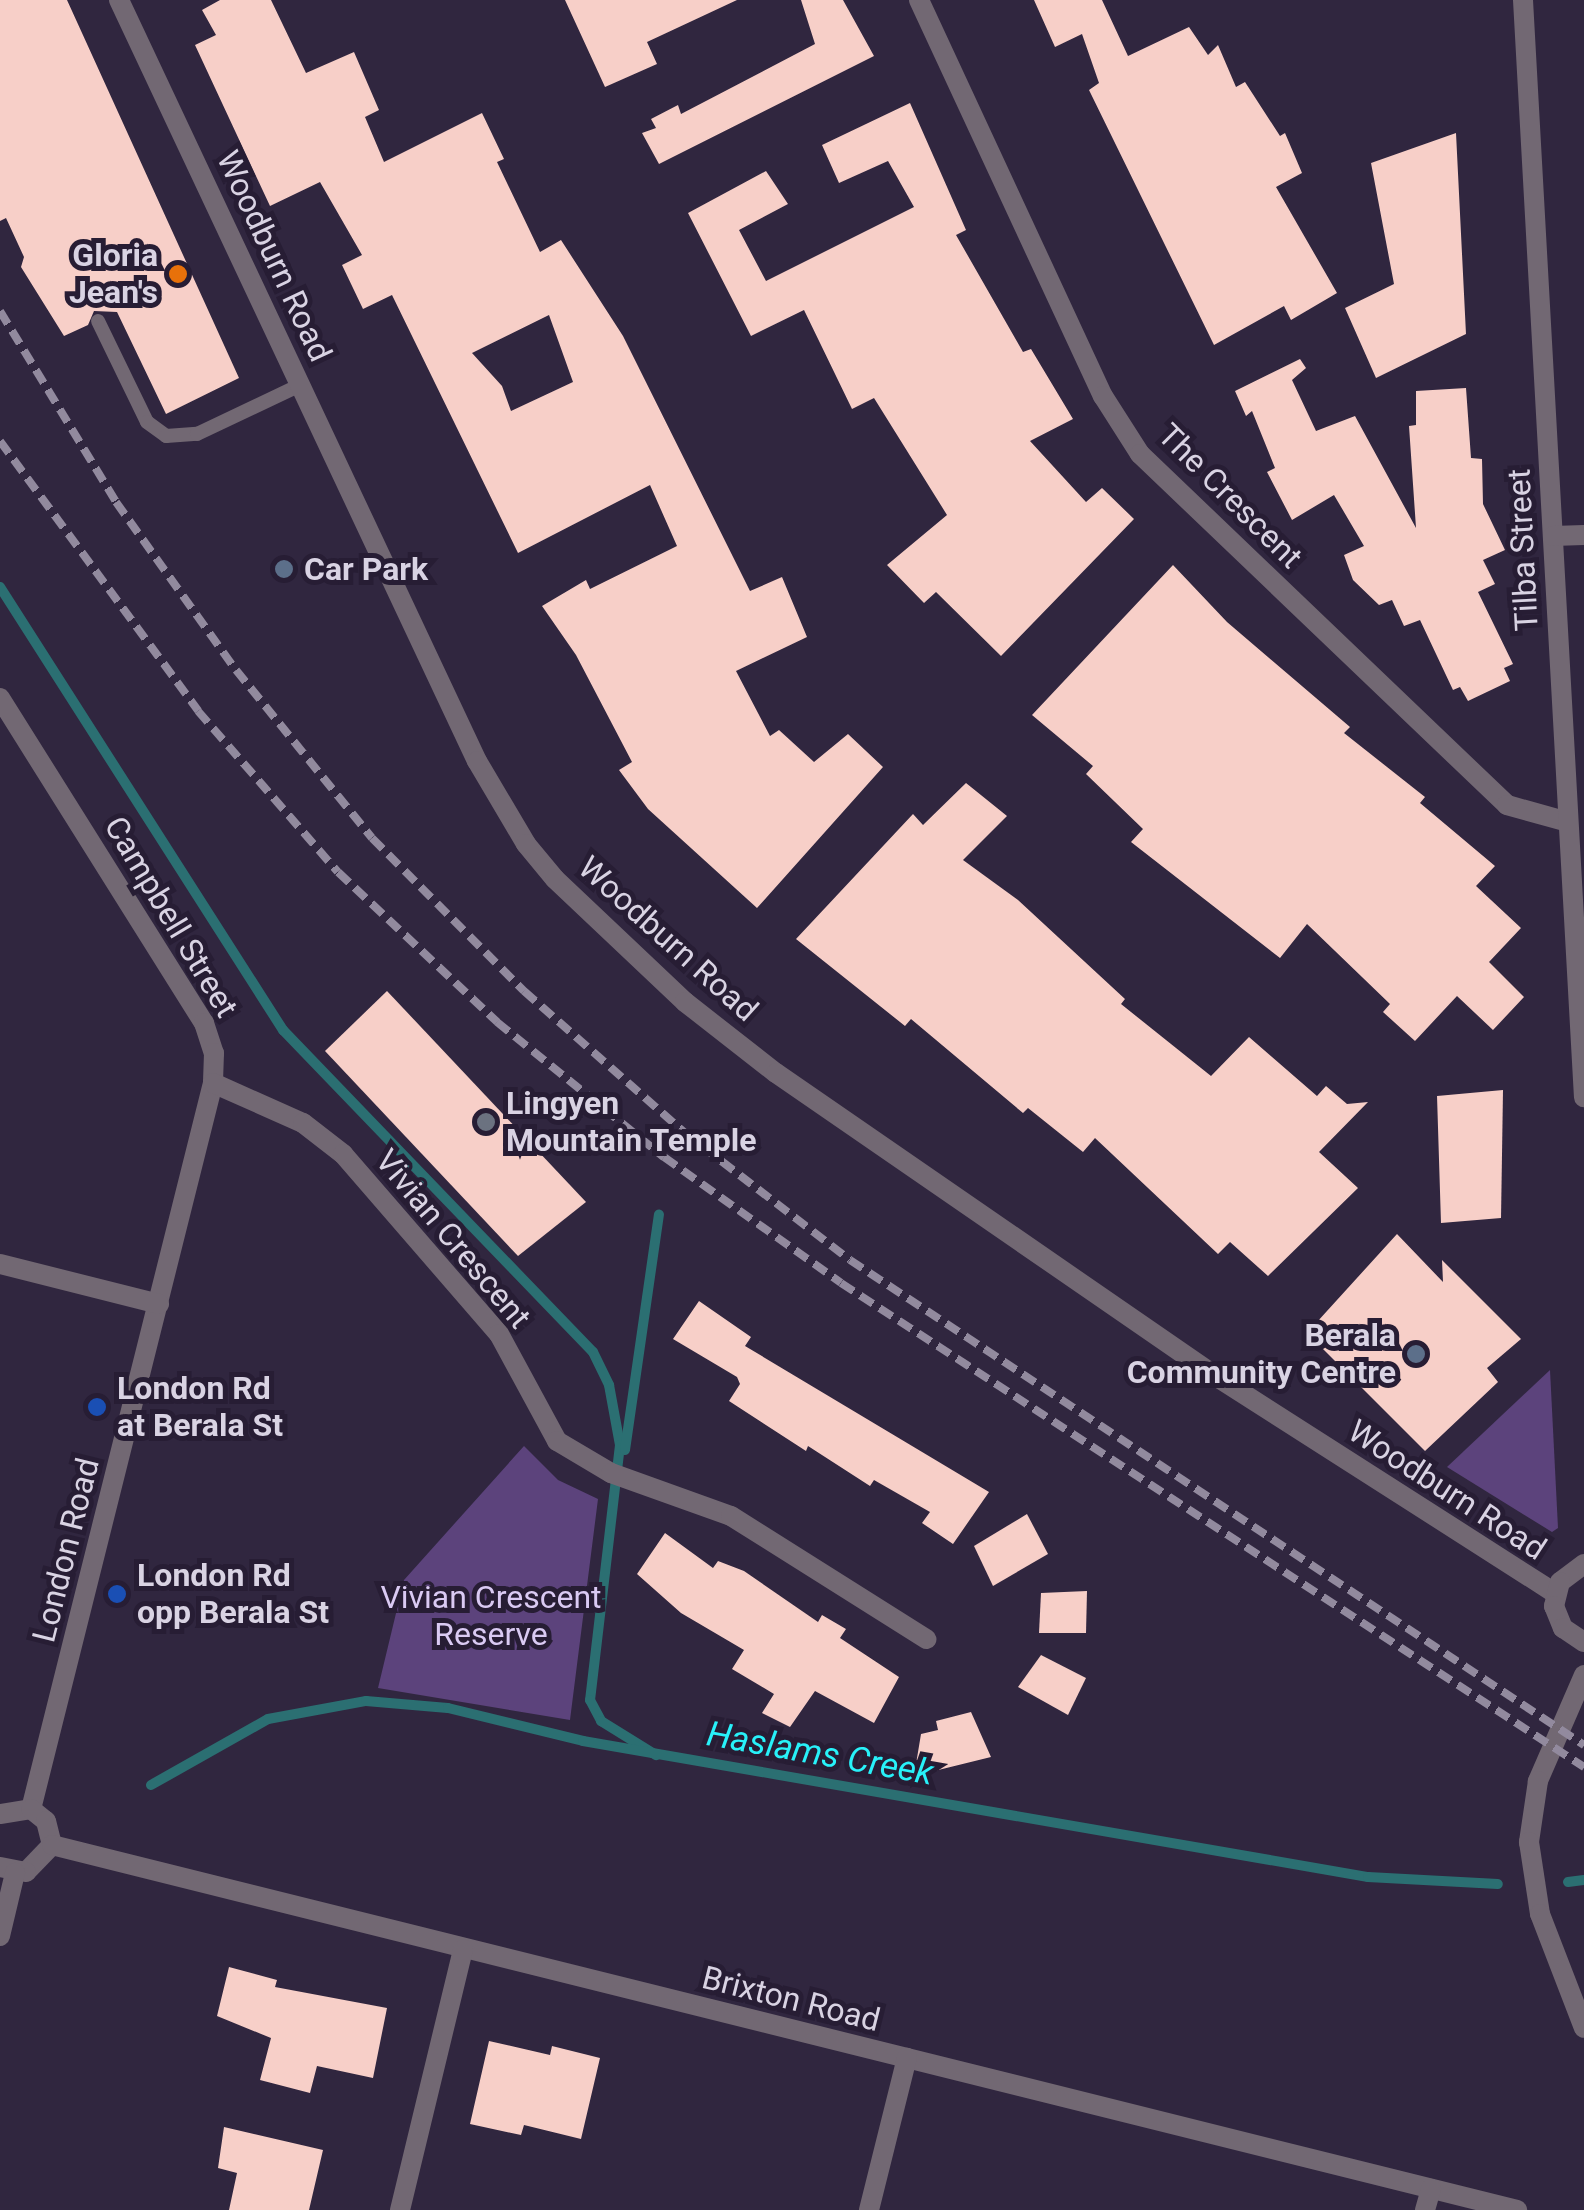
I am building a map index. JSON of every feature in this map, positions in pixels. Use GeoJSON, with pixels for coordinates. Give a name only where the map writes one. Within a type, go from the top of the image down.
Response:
{"type":"FeatureCollection","features":[{"type":"Feature","properties":{"kind":"street","name":"Woodburn Road"},"geometry":{"type":"LineString","coordinates":[[119,0],[502,806],[594,917],[776,1074],[977,1216],[1555,1594]]}},
{"type":"Feature","properties":{"kind":"street","name":"The Crescent"},"geometry":{"type":"LineString","coordinates":[[919,0],[1104,396],[1140,454],[1507,805],[1568,822]]}},
{"type":"Feature","properties":{"kind":"street","name":"Tilba Street"},"geometry":{"type":"LineString","coordinates":[[1524,0],[1568,822],[1578,899],[1584,1097]]}},
{"type":"Feature","properties":{"kind":"street"},"geometry":{"type":"LineString","coordinates":[[1553,536],[1584,535]]}},
{"type":"Feature","properties":{"kind":"street","name":"Campbell Street"},"geometry":{"type":"LineString","coordinates":[[0,698],[204,1023],[214,1053],[213,1083],[159,1304]]}},
{"type":"Feature","properties":{"kind":"street","name":"Vivian Crescent"},"geometry":{"type":"LineString","coordinates":[[213,1083],[303,1123],[343,1154],[499,1334],[557,1440],[611,1473],[731,1516],[926,1639]]}},
{"type":"Feature","properties":{"kind":"street"},"geometry":{"type":"LineString","coordinates":[[0,1264],[159,1304]]}},
{"type":"Feature","properties":{"kind":"street","name":"London Road"},"geometry":{"type":"LineString","coordinates":[[31,1809],[159,1304]]}},
{"type":"Feature","properties":{"kind":"street"},"geometry":{"type":"LineString","coordinates":[[1584,1564],[1568,1572],[1555,1594],[1556,1618],[1584,1642]]}},
{"type":"Feature","properties":{"kind":"street"},"geometry":{"type":"LineString","coordinates":[[1584,1674],[1538,1782],[1529,1842],[1540,1914],[1584,2028]]}},
{"type":"Feature","properties":{"kind":"street"},"geometry":{"type":"LineString","coordinates":[[0,1814],[31,1809],[46,1821],[52,1846],[37,1868],[8,1870],[0,1936]]}},
{"type":"Feature","properties":{"kind":"street","name":"Brixton Road"},"geometry":{"type":"LineString","coordinates":[[52,1846],[906,2058],[1428,2200],[1517,2210]]}},
{"type":"Feature","properties":{"kind":"street"},"geometry":{"type":"LineString","coordinates":[[400,2210],[463,1950]]}},
{"type":"Feature","properties":{"kind":"street"},"geometry":{"type":"LineString","coordinates":[[869,2210],[906,2058]]}},
{"type":"Feature","properties":{"kind":"lane"},"geometry":{"type":"LineString","coordinates":[[98,321],[147,422],[166,436],[198,434],[300,384]]}},
{"type":"Feature","properties":{"kind":"green space"},"geometry":{"type":"Polygon","coordinates":[[[1550,1370],[1558,1528],[1552,1532],[1447,1467],[1550,1370]]]}},
{"type":"Feature","properties":{"kind":"green space","name":"Vivian Crescent Reserve"},"geometry":{"type":"Polygon","coordinates":[[[524,1446],[558,1480],[598,1499],[570,1720],[378,1688],[404,1580],[524,1446]]]}},
{"type":"Feature","properties":{"kind":"building"},"geometry":{"type":"Polygon","coordinates":[[[0,0],[67,0],[239,378],[166,414],[117,312],[94,311],[88,325],[64,336],[21,267],[24,257],[6,218],[0,221],[0,0]]]}},
{"type":"Feature","properties":{"kind":"building"},"geometry":{"type":"Polygon","coordinates":[[[220,0],[271,0],[306,73],[354,52],[379,110],[365,117],[384,162],[482,113],[504,159],[497,162],[540,252],[561,240],[623,336],[750,591],[782,577],[807,637],[736,671],[770,736],[779,730],[814,762],[848,734],[883,767],[757,908],[648,809],[619,770],[632,762],[576,655],[542,606],[586,580],[590,589],[677,546],[650,485],[518,553],[392,295],[363,309],[342,265],[362,255],[320,182],[270,206],[195,45],[216,35],[202,10],[220,0]],[[549,315],[472,353],[502,386],[511,411],[573,382],[549,315]]]}},
{"type":"Feature","properties":{"kind":"building"},"geometry":{"type":"Polygon","coordinates":[[[565,0],[737,0],[647,42],[657,64],[605,87],[565,0]]]}},
{"type":"Feature","properties":{"kind":"building"},"geometry":{"type":"Polygon","coordinates":[[[801,0],[843,0],[874,56],[659,164],[642,133],[656,128],[651,119],[678,105],[681,114],[815,44],[801,0]]]}},
{"type":"Feature","properties":{"kind":"building"},"geometry":{"type":"Polygon","coordinates":[[[1034,0],[1102,0],[1128,56],[1189,27],[1208,55],[1218,45],[1236,87],[1245,82],[1280,136],[1285,133],[1302,173],[1276,187],[1337,293],[1291,320],[1284,306],[1214,345],[1089,90],[1099,83],[1082,34],[1055,47],[1034,0]]]}},
{"type":"Feature","properties":{"kind":"building"},"geometry":{"type":"Polygon","coordinates":[[[910,103],[966,230],[956,235],[1023,352],[1031,349],[1073,419],[1030,441],[1086,502],[1102,488],[1134,519],[1001,656],[936,592],[924,603],[887,565],[947,515],[874,398],[852,409],[804,310],[751,336],[688,213],[766,171],[788,204],[739,230],[766,281],[914,207],[888,161],[839,183],[822,145],[910,103]]]}},
{"type":"Feature","properties":{"kind":"building"},"geometry":{"type":"Polygon","coordinates":[[[1456,133],[1466,334],[1376,378],[1345,308],[1394,284],[1371,163],[1456,133]]]}},
{"type":"Feature","properties":{"kind":"building"},"geometry":{"type":"Polygon","coordinates":[[[1300,359],[1306,368],[1292,380],[1316,431],[1355,416],[1416,528],[1409,426],[1416,425],[1416,391],[1466,388],[1471,458],[1482,459],[1483,504],[1505,550],[1483,560],[1495,584],[1478,592],[1513,664],[1504,668],[1510,681],[1468,701],[1460,687],[1453,690],[1420,620],[1404,626],[1392,600],[1379,605],[1353,580],[1344,555],[1364,546],[1334,495],[1292,520],[1267,472],[1275,468],[1252,411],[1246,416],[1235,391],[1300,359]]]}},
{"type":"Feature","properties":{"kind":"building"},"geometry":{"type":"Polygon","coordinates":[[[1173,565],[1227,622],[1350,727],[1344,733],[1425,797],[1420,803],[1495,866],[1476,886],[1521,928],[1489,962],[1524,997],[1493,1030],[1457,996],[1415,1041],[1383,1012],[1390,1004],[1307,924],[1280,958],[1131,842],[1143,829],[1086,774],[1093,766],[1032,715],[1173,565]]]}},
{"type":"Feature","properties":{"kind":"building"},"geometry":{"type":"Polygon","coordinates":[[[966,783],[1007,816],[963,860],[1018,900],[1125,999],[1121,1004],[1211,1076],[1249,1037],[1317,1096],[1326,1086],[1347,1104],[1368,1102],[1319,1152],[1358,1188],[1268,1276],[1230,1242],[1218,1254],[1095,1138],[1083,1152],[1028,1108],[1023,1113],[911,1019],[905,1026],[796,939],[913,814],[923,825],[966,783]]]}},
{"type":"Feature","properties":{"kind":"building"},"geometry":{"type":"Polygon","coordinates":[[[387,991],[586,1202],[518,1256],[325,1051],[387,991]]]}},
{"type":"Feature","properties":{"kind":"building"},"geometry":{"type":"Polygon","coordinates":[[[1503,1090],[1501,1218],[1441,1223],[1437,1096],[1503,1090]]]}},
{"type":"Feature","properties":{"kind":"building","name":"Berala Community Centre"},"geometry":{"type":"Polygon","coordinates":[[[1397,1234],[1443,1282],[1442,1260],[1521,1339],[1487,1368],[1498,1382],[1425,1451],[1307,1333],[1397,1234]]]}},
{"type":"Feature","properties":{"kind":"building"},"geometry":{"type":"Polygon","coordinates":[[[699,1301],[751,1337],[745,1346],[989,1492],[953,1544],[922,1523],[930,1512],[874,1480],[870,1486],[808,1446],[806,1451],[729,1401],[740,1384],[737,1377],[673,1339],[699,1301]]]}},
{"type":"Feature","properties":{"kind":"building"},"geometry":{"type":"Polygon","coordinates":[[[1027,1514],[1048,1554],[993,1586],[974,1546],[1027,1514]]]}},
{"type":"Feature","properties":{"kind":"building"},"geometry":{"type":"Polygon","coordinates":[[[665,1533],[713,1568],[718,1561],[744,1571],[818,1622],[822,1615],[846,1629],[840,1638],[899,1677],[874,1723],[815,1691],[790,1727],[762,1713],[774,1694],[732,1669],[744,1650],[681,1613],[637,1574],[665,1533]]]}},
{"type":"Feature","properties":{"kind":"building"},"geometry":{"type":"Polygon","coordinates":[[[1087,1591],[1086,1633],[1039,1633],[1041,1593],[1087,1591]]]}},
{"type":"Feature","properties":{"kind":"building"},"geometry":{"type":"Polygon","coordinates":[[[1041,1655],[1086,1678],[1068,1715],[1018,1687],[1041,1655]]]}},
{"type":"Feature","properties":{"kind":"building"},"geometry":{"type":"Polygon","coordinates":[[[971,1712],[991,1757],[914,1776],[921,1734],[938,1730],[936,1721],[971,1712]]]}},
{"type":"Feature","properties":{"kind":"building"},"geometry":{"type":"Polygon","coordinates":[[[229,1967],[277,1980],[275,1987],[387,2008],[373,2078],[317,2066],[310,2093],[260,2080],[271,2038],[217,2016],[229,1967]]]}},
{"type":"Feature","properties":{"kind":"building"},"geometry":{"type":"Polygon","coordinates":[[[489,2041],[550,2055],[552,2046],[600,2058],[581,2139],[524,2125],[521,2135],[470,2124],[489,2041]]]}},
{"type":"Feature","properties":{"kind":"building"},"geometry":{"type":"Polygon","coordinates":[[[224,2127],[323,2150],[309,2210],[229,2210],[237,2173],[218,2168],[224,2127]]]}},
{"type":"Feature","properties":{"kind":"waterway"},"geometry":{"type":"LineString","coordinates":[[0,587],[283,1030],[593,1352],[609,1385],[620,1445],[590,1700],[601,1721],[656,1755]]}},
{"type":"Feature","properties":{"kind":"waterway"},"geometry":{"type":"LineString","coordinates":[[625,1450],[659,1214]]}},
{"type":"Feature","properties":{"kind":"waterway","name":"Haslams Creek"},"geometry":{"type":"LineString","coordinates":[[151,1785],[268,1719],[366,1701],[448,1708],[583,1741],[1368,1877],[1498,1884]]}},
{"type":"Feature","properties":{"kind":"waterway","name":"Haslams Creek"},"geometry":{"type":"LineString","coordinates":[[1568,1882],[1584,1880]]}},
{"type":"Feature","properties":{"kind":"railway"},"geometry":{"type":"LineString","coordinates":[[0,311],[116,502],[236,670],[372,838],[524,991],[685,1133],[850,1260],[1584,1745]]}},
{"type":"Feature","properties":{"kind":"railway"},"geometry":{"type":"LineString","coordinates":[[0,441],[198,711],[338,872],[497,1022],[664,1157],[841,1283],[1584,1767]]}},
{"type":"Feature","properties":{"kind":"place","name":"Gloria Jean's"},"geometry":{"type":"Point","coordinates":[178,274]}},
{"type":"Feature","properties":{"kind":"place","name":"Car Park"},"geometry":{"type":"Point","coordinates":[284,569]}},
{"type":"Feature","properties":{"kind":"place","name":"Lingyen Mountain Temple"},"geometry":{"type":"Point","coordinates":[486,1122]}},
{"type":"Feature","properties":{"kind":"place","name":"Berala Community Centre"},"geometry":{"type":"Point","coordinates":[1416,1354]}},
{"type":"Feature","properties":{"kind":"place","name":"London Rd at Berala St"},"geometry":{"type":"Point","coordinates":[97,1407]}},
{"type":"Feature","properties":{"kind":"place","name":"London Rd opp Berala St"},"geometry":{"type":"Point","coordinates":[117,1594]}}]}
